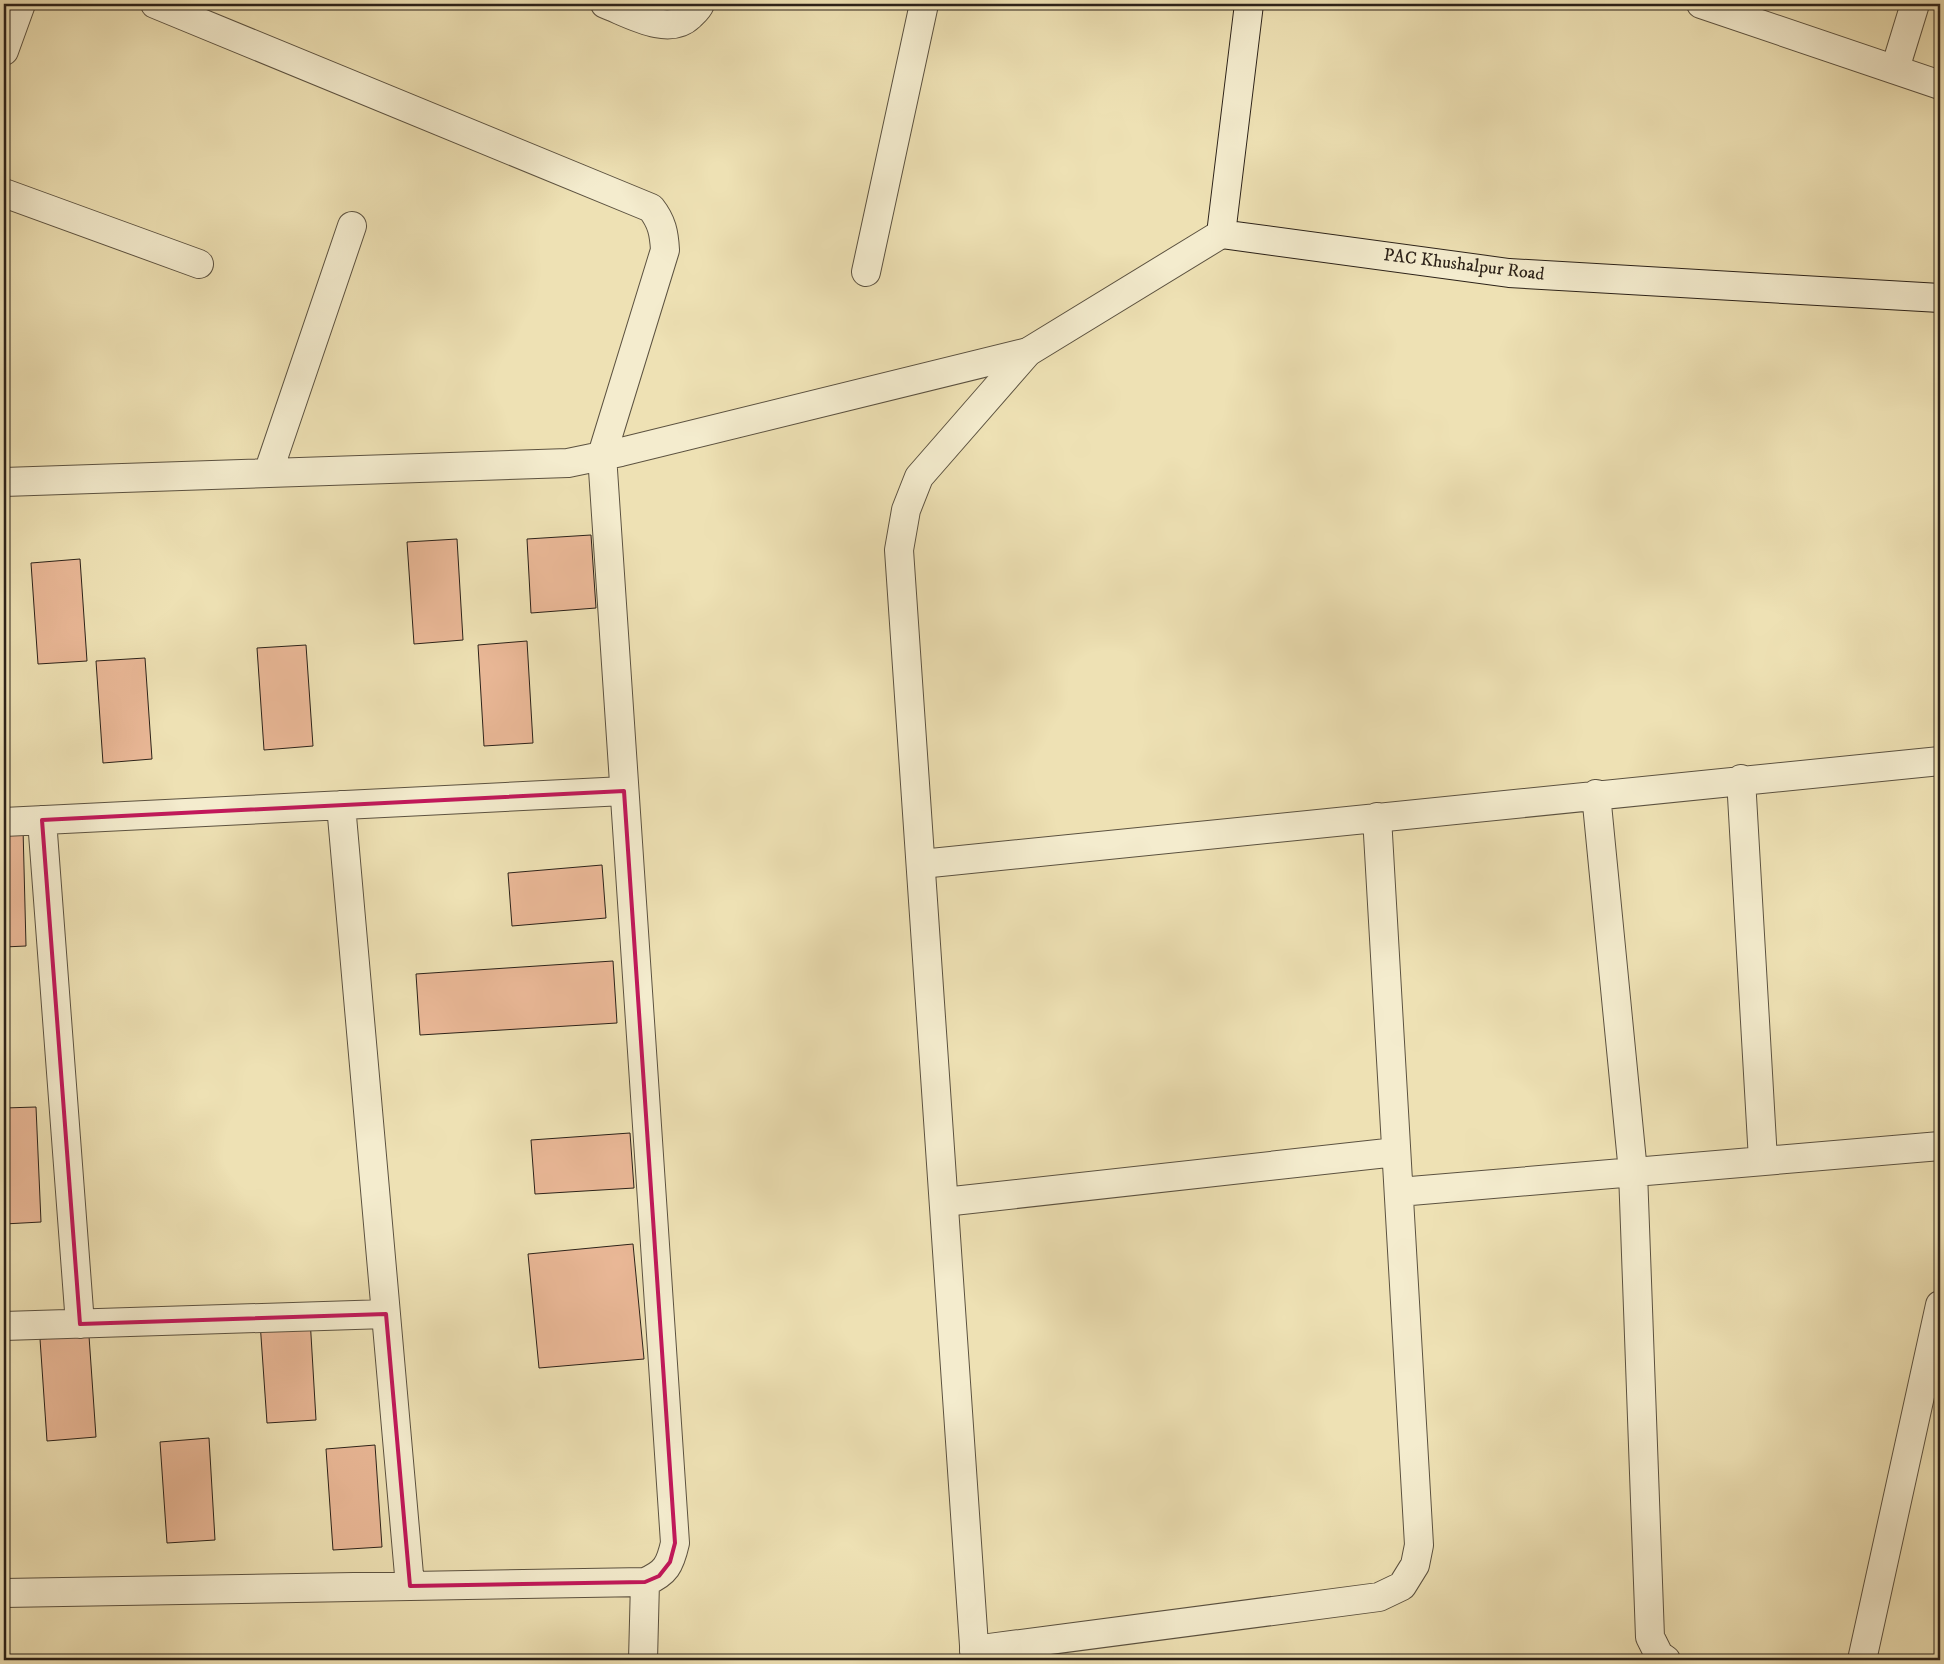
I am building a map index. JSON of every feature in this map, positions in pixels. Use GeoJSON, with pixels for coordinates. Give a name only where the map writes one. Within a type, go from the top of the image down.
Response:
{"type":"FeatureCollection","features":[{"type":"Feature","properties":{"kind":"street"},"geometry":{"type":"LineString","coordinates":[[4,51],[21,4]]}},
{"type":"Feature","properties":{"kind":"street"},"geometry":{"type":"LineString","coordinates":[[4,1592],[645,1582],[659,1576],[670,1562],[675,1543],[602,455],[665,250],[660,219],[652,208],[155,4]]}},
{"type":"Feature","properties":{"kind":"street"},"geometry":{"type":"LineString","coordinates":[[605,4],[663,26],[683,22],[700,4]]}},
{"type":"Feature","properties":{"kind":"street"},"geometry":{"type":"LineString","coordinates":[[866,272],[924,4]]}},
{"type":"Feature","properties":{"kind":"street"},"geometry":{"type":"LineString","coordinates":[[1249,4],[1221,234],[1028,352],[919,477],[906,510],[899,550],[975,1655],[1379,1597],[1402,1586],[1415,1565],[1419,1545],[1377,817]]}},
{"type":"Feature","properties":{"kind":"street"},"geometry":{"type":"LineString","coordinates":[[1701,4],[1940,85]]}},
{"type":"Feature","properties":{"kind":"street"},"geometry":{"type":"LineString","coordinates":[[1895,70],[1915,4]]}},
{"type":"Feature","properties":{"kind":"street"},"geometry":{"type":"LineString","coordinates":[[4,193],[199,264]]}},
{"type":"Feature","properties":{"kind":"street"},"geometry":{"type":"LineString","coordinates":[[268,473],[352,226]]}},
{"type":"Feature","properties":{"kind":"street","name":"PAC Khushalpur Road"},"geometry":{"type":"LineString","coordinates":[[1221,234],[1509,273],[1940,298]]}},
{"type":"Feature","properties":{"kind":"street"},"geometry":{"type":"LineString","coordinates":[[4,482],[568,462],[1028,352]]}},
{"type":"Feature","properties":{"kind":"street"},"geometry":{"type":"LineString","coordinates":[[921,864],[1940,760]]}},
{"type":"Feature","properties":{"kind":"street"},"geometry":{"type":"LineString","coordinates":[[1742,779],[1763,1160]]}},
{"type":"Feature","properties":{"kind":"street"},"geometry":{"type":"LineString","coordinates":[[4,822],[624,791]]}},
{"type":"Feature","properties":{"kind":"street"},"geometry":{"type":"LineString","coordinates":[[1596,794],[1633,1172],[1650,1638],[1659,1655],[1666,1660]]}},
{"type":"Feature","properties":{"kind":"street"},"geometry":{"type":"LineString","coordinates":[[341,805],[410,1586]]}},
{"type":"Feature","properties":{"kind":"street"},"geometry":{"type":"LineString","coordinates":[[42,820],[80,1324]]}},
{"type":"Feature","properties":{"kind":"street"},"geometry":{"type":"LineString","coordinates":[[1398,1192],[1940,1146]]}},
{"type":"Feature","properties":{"kind":"street"},"geometry":{"type":"LineString","coordinates":[[944,1202],[1396,1152]]}},
{"type":"Feature","properties":{"kind":"street"},"geometry":{"type":"LineString","coordinates":[[1862,1660],[1940,1305]]}},
{"type":"Feature","properties":{"kind":"street"},"geometry":{"type":"LineString","coordinates":[[4,1326],[386,1314]]}},
{"type":"Feature","properties":{"kind":"street"},"geometry":{"type":"LineString","coordinates":[[643,1660],[645,1582]]}},
{"type":"Feature","properties":{"kind":"highlighted area"},"geometry":{"type":"Polygon","coordinates":[[[624,791],[675,1543],[670,1562],[659,1576],[645,1582],[410,1586],[386,1314],[80,1324],[42,820],[624,791]]]}},
{"type":"Feature","properties":{"kind":"building"},"geometry":{"type":"Polygon","coordinates":[[[591,535],[596,608],[531,613],[527,539],[591,535]]]}},
{"type":"Feature","properties":{"kind":"building"},"geometry":{"type":"Polygon","coordinates":[[[457,539],[463,640],[414,644],[407,542],[457,539]]]}},
{"type":"Feature","properties":{"kind":"building"},"geometry":{"type":"Polygon","coordinates":[[[80,559],[87,661],[38,664],[31,563],[80,559]]]}},
{"type":"Feature","properties":{"kind":"building"},"geometry":{"type":"Polygon","coordinates":[[[527,641],[533,743],[484,746],[478,645],[527,641]]]}},
{"type":"Feature","properties":{"kind":"building"},"geometry":{"type":"Polygon","coordinates":[[[306,645],[313,746],[264,750],[257,648],[306,645]]]}},
{"type":"Feature","properties":{"kind":"building"},"geometry":{"type":"Polygon","coordinates":[[[145,658],[152,759],[103,763],[96,661],[145,658]]]}},
{"type":"Feature","properties":{"kind":"building"},"geometry":{"type":"Polygon","coordinates":[[[23,828],[26,946],[4,947],[4,829],[23,828]]]}},
{"type":"Feature","properties":{"kind":"building"},"geometry":{"type":"Polygon","coordinates":[[[602,865],[606,918],[512,926],[508,873],[602,865]]]}},
{"type":"Feature","properties":{"kind":"building"},"geometry":{"type":"Polygon","coordinates":[[[613,961],[617,1023],[420,1035],[416,974],[613,961]]]}},
{"type":"Feature","properties":{"kind":"building"},"geometry":{"type":"Polygon","coordinates":[[[36,1107],[41,1222],[4,1224],[4,1108],[36,1107]]]}},
{"type":"Feature","properties":{"kind":"building"},"geometry":{"type":"Polygon","coordinates":[[[630,1133],[634,1188],[535,1194],[531,1140],[630,1133]]]}},
{"type":"Feature","properties":{"kind":"building"},"geometry":{"type":"Polygon","coordinates":[[[633,1244],[644,1359],[539,1368],[528,1254],[633,1244]]]}},
{"type":"Feature","properties":{"kind":"building"},"geometry":{"type":"Polygon","coordinates":[[[310,1318],[316,1420],[267,1423],[260,1322],[310,1318]]]}},
{"type":"Feature","properties":{"kind":"building"},"geometry":{"type":"Polygon","coordinates":[[[89,1336],[96,1437],[47,1441],[40,1339],[89,1336]]]}},
{"type":"Feature","properties":{"kind":"building"},"geometry":{"type":"Polygon","coordinates":[[[209,1438],[215,1540],[167,1543],[160,1442],[209,1438]]]}},
{"type":"Feature","properties":{"kind":"building"},"geometry":{"type":"Polygon","coordinates":[[[375,1445],[382,1547],[333,1550],[326,1449],[375,1445]]]}}]}
